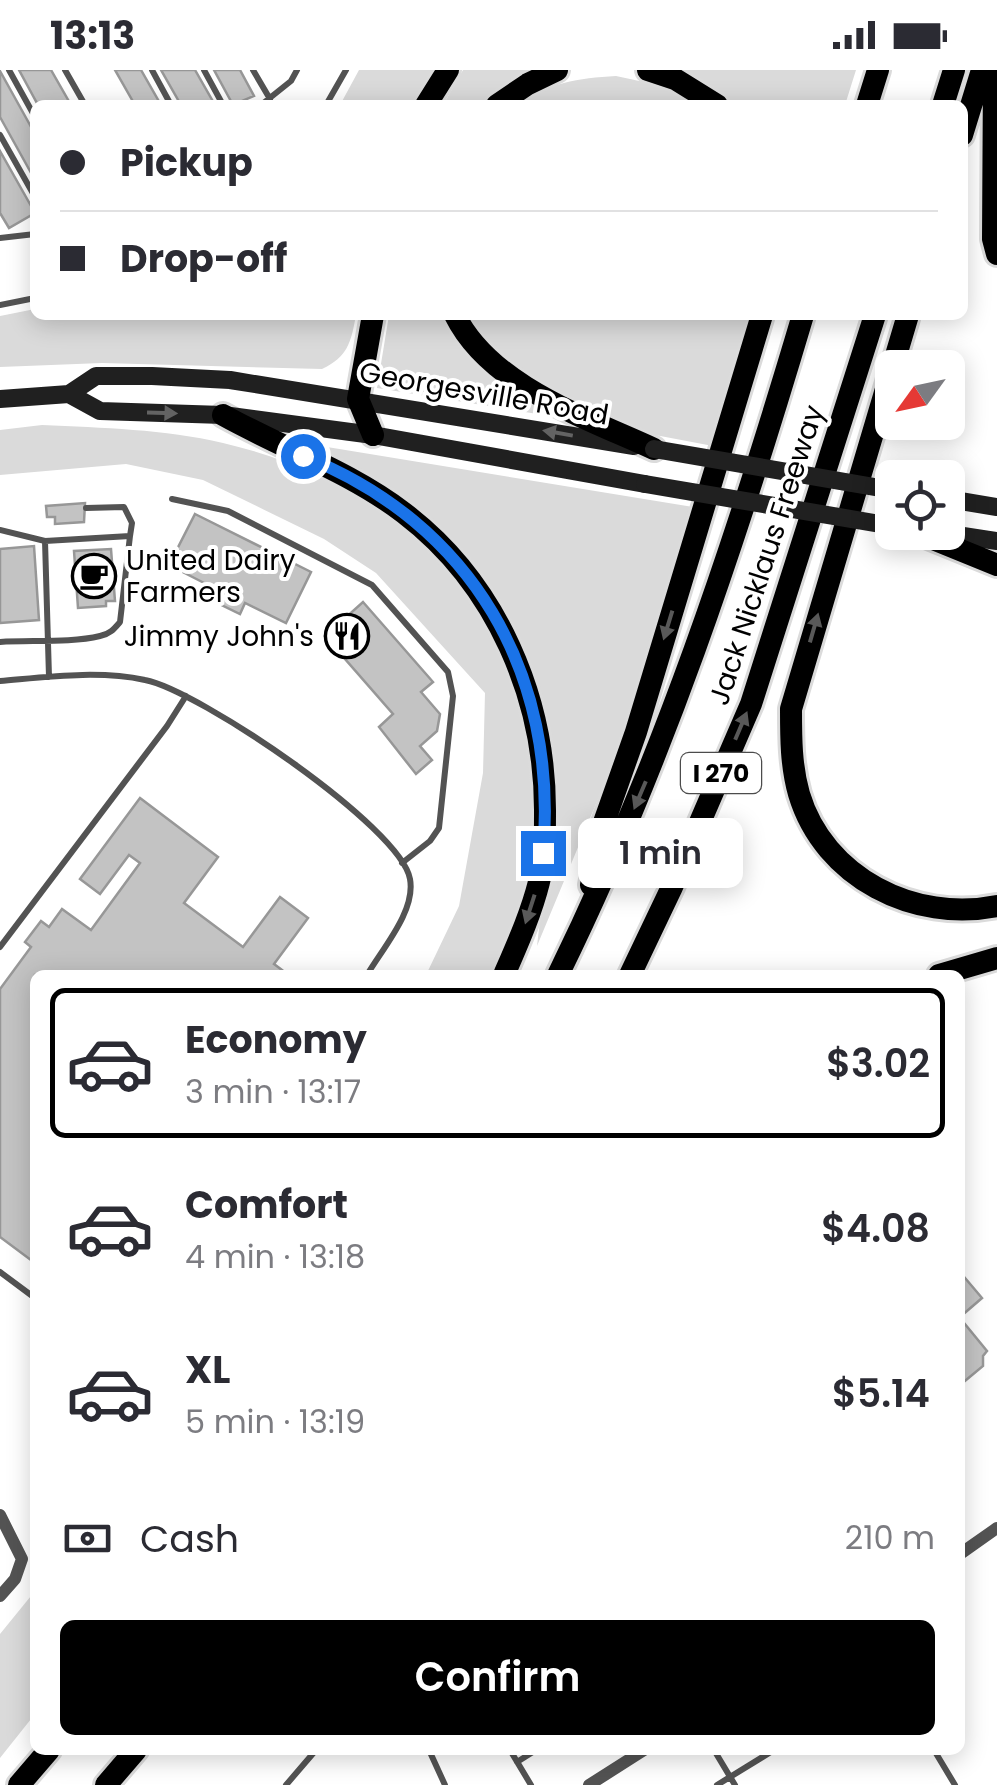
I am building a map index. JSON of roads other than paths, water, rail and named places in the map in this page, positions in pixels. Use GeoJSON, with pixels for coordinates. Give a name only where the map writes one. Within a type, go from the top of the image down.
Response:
{"type":"FeatureCollection","features":[{"type":"Feature","properties":{"kind":"highway"},"geometry":{"type":"LineString","coordinates":[[429,100],[448,70]]}},
{"type":"Feature","properties":{"kind":"highway"},"geometry":{"type":"LineString","coordinates":[[504,100],[557,70]]}},
{"type":"Feature","properties":{"kind":"highway"},"geometry":{"type":"LineString","coordinates":[[648,70],[676,79],[709,100]]}},
{"type":"Feature","properties":{"kind":"highway"},"geometry":{"type":"LineString","coordinates":[[869,100],[878,70]]}},
{"type":"Feature","properties":{"kind":"highway"},"geometry":{"type":"LineString","coordinates":[[945,100],[954,70]]}},
{"type":"Feature","properties":{"kind":"highway"},"geometry":{"type":"LineString","coordinates":[[968,116],[982,70]]}},
{"type":"Feature","properties":{"kind":"highway"},"geometry":{"type":"LineString","coordinates":[[994,70],[993,239],[997,254]]}},
{"type":"Feature","properties":{"kind":"highway"},"geometry":{"type":"LineString","coordinates":[[372,320],[358,399],[373,435]]}},
{"type":"Feature","properties":{"kind":"highway"},"geometry":{"type":"LineString","coordinates":[[459,320],[478,348],[508,376],[654,450]]}},
{"type":"Feature","properties":{"kind":"highway"},"geometry":{"type":"LineString","coordinates":[[584,923],[600,830],[636,732],[760,320]]}},
{"type":"Feature","properties":{"kind":"highway","name":"Jack Nicklaus Freeway"},"geometry":{"type":"LineString","coordinates":[[560,970],[644,784],[688,674],[801,320]]}},
{"type":"Feature","properties":{"kind":"highway","name":"Jack Nicklaus Freeway"},"geometry":{"type":"LineString","coordinates":[[632,970],[751,704],[874,320]]}},
{"type":"Feature","properties":{"kind":"highway"},"geometry":{"type":"LineString","coordinates":[[907,320],[791,709],[791,752],[799,794],[808,816],[838,859],[858,877],[880,891],[926,907],[974,911],[997,906]]}},
{"type":"Feature","properties":{"kind":"highway"},"geometry":{"type":"LineString","coordinates":[[223,416],[328,466],[405,514],[451,556],[493,612],[537,721],[546,777],[540,879],[506,970]]}},
{"type":"Feature","properties":{"kind":"highway"},"geometry":{"type":"LineString","coordinates":[[959,550],[997,566]]}},
{"type":"Feature","properties":{"kind":"highway"},"geometry":{"type":"LineString","coordinates":[[956,970],[997,958]]}},
{"type":"Feature","properties":{"kind":"highway"},"geometry":{"type":"LineString","coordinates":[[19,1785],[45,1755]]}},
{"type":"Feature","properties":{"kind":"highway"},"geometry":{"type":"LineString","coordinates":[[106,1785],[132,1755]]}},
{"type":"Feature","properties":{"kind":"main road","name":"Georgesville Road"},"geometry":{"type":"LineString","coordinates":[[0,399],[69,394],[96,376],[230,380],[875,487]]}},
{"type":"Feature","properties":{"kind":"main road","name":"Georgesville Road"},"geometry":{"type":"LineString","coordinates":[[69,394],[100,411],[223,416],[373,435],[875,523]]}},
{"type":"Feature","properties":{"kind":"main road"},"geometry":{"type":"LineString","coordinates":[[965,502],[997,507]]}},
{"type":"Feature","properties":{"kind":"main road"},"geometry":{"type":"LineString","coordinates":[[965,536],[997,541]]}},
{"type":"Feature","properties":{"kind":"street"},"geometry":{"type":"LineString","coordinates":[[0,1515],[5,1532],[22,1559],[14,1579],[0,1596]]}},
{"type":"Feature","properties":{"kind":"street"},"geometry":{"type":"LineString","coordinates":[[965,1550],[997,1528]]}},
{"type":"Feature","properties":{"kind":"street"},"geometry":{"type":"LineString","coordinates":[[589,1785],[636,1755]]}},
{"type":"Feature","properties":{"kind":"lane"},"geometry":{"type":"LineString","coordinates":[[9,70],[30,108]]}},
{"type":"Feature","properties":{"kind":"lane"},"geometry":{"type":"LineString","coordinates":[[65,70],[81,100]]}},
{"type":"Feature","properties":{"kind":"lane"},"geometry":{"type":"LineString","coordinates":[[152,70],[168,100]]}},
{"type":"Feature","properties":{"kind":"lane"},"geometry":{"type":"LineString","coordinates":[[204,70],[221,100]]}},
{"type":"Feature","properties":{"kind":"lane"},"geometry":{"type":"LineString","coordinates":[[253,70],[270,100],[297,70]]}},
{"type":"Feature","properties":{"kind":"lane"},"geometry":{"type":"LineString","coordinates":[[329,100],[346,70]]}},
{"type":"Feature","properties":{"kind":"lane"},"geometry":{"type":"LineString","coordinates":[[0,135],[30,188]]}},
{"type":"Feature","properties":{"kind":"lane"},"geometry":{"type":"LineString","coordinates":[[2,235],[30,234]]}},
{"type":"Feature","properties":{"kind":"lane"},"geometry":{"type":"LineString","coordinates":[[0,305],[30,299]]}},
{"type":"Feature","properties":{"kind":"lane"},"geometry":{"type":"LineString","coordinates":[[172,499],[228,510],[372,585],[448,672],[453,696],[438,828],[430,841],[402,864]]}},
{"type":"Feature","properties":{"kind":"lane"},"geometry":{"type":"LineString","coordinates":[[0,642],[100,637],[112,632],[120,622],[132,522],[124,508],[86,508]]}},
{"type":"Feature","properties":{"kind":"lane"},"geometry":{"type":"LineString","coordinates":[[0,530],[45,541],[130,536]]}},
{"type":"Feature","properties":{"kind":"lane"},"geometry":{"type":"LineString","coordinates":[[45,541],[50,677]]}},
{"type":"Feature","properties":{"kind":"lane"},"geometry":{"type":"LineString","coordinates":[[0,681],[70,675],[147,680],[186,696],[256,738],[348,805],[393,847],[410,878],[407,907],[370,970]]}},
{"type":"Feature","properties":{"kind":"lane"},"geometry":{"type":"LineString","coordinates":[[0,947],[186,696]]}},
{"type":"Feature","properties":{"kind":"lane"},"geometry":{"type":"LineString","coordinates":[[0,1272],[30,1294]]}},
{"type":"Feature","properties":{"kind":"lane"},"geometry":{"type":"LineString","coordinates":[[286,1785],[312,1755]]}},
{"type":"Feature","properties":{"kind":"lane"},"geometry":{"type":"LineString","coordinates":[[431,1755],[445,1785]]}},
{"type":"Feature","properties":{"kind":"lane"},"geometry":{"type":"LineString","coordinates":[[513,1755],[531,1785]]}},
{"type":"Feature","properties":{"kind":"lane"},"geometry":{"type":"LineString","coordinates":[[517,1762],[528,1755]]}},
{"type":"Feature","properties":{"kind":"lane"},"geometry":{"type":"LineString","coordinates":[[717,1755],[733,1781]]}},
{"type":"Feature","properties":{"kind":"lane"},"geometry":{"type":"LineString","coordinates":[[717,1785],[733,1781],[767,1755]]}},
{"type":"Feature","properties":{"kind":"lane"},"geometry":{"type":"LineString","coordinates":[[937,1755],[955,1785]]}},
{"type":"Feature","properties":{"kind":"place","name":"United Dairy Farmers"},"geometry":{"type":"Point","coordinates":[94,576]}},
{"type":"Feature","properties":{"kind":"place","name":"Jimmy John's"},"geometry":{"type":"Point","coordinates":[347,636]}}]}
